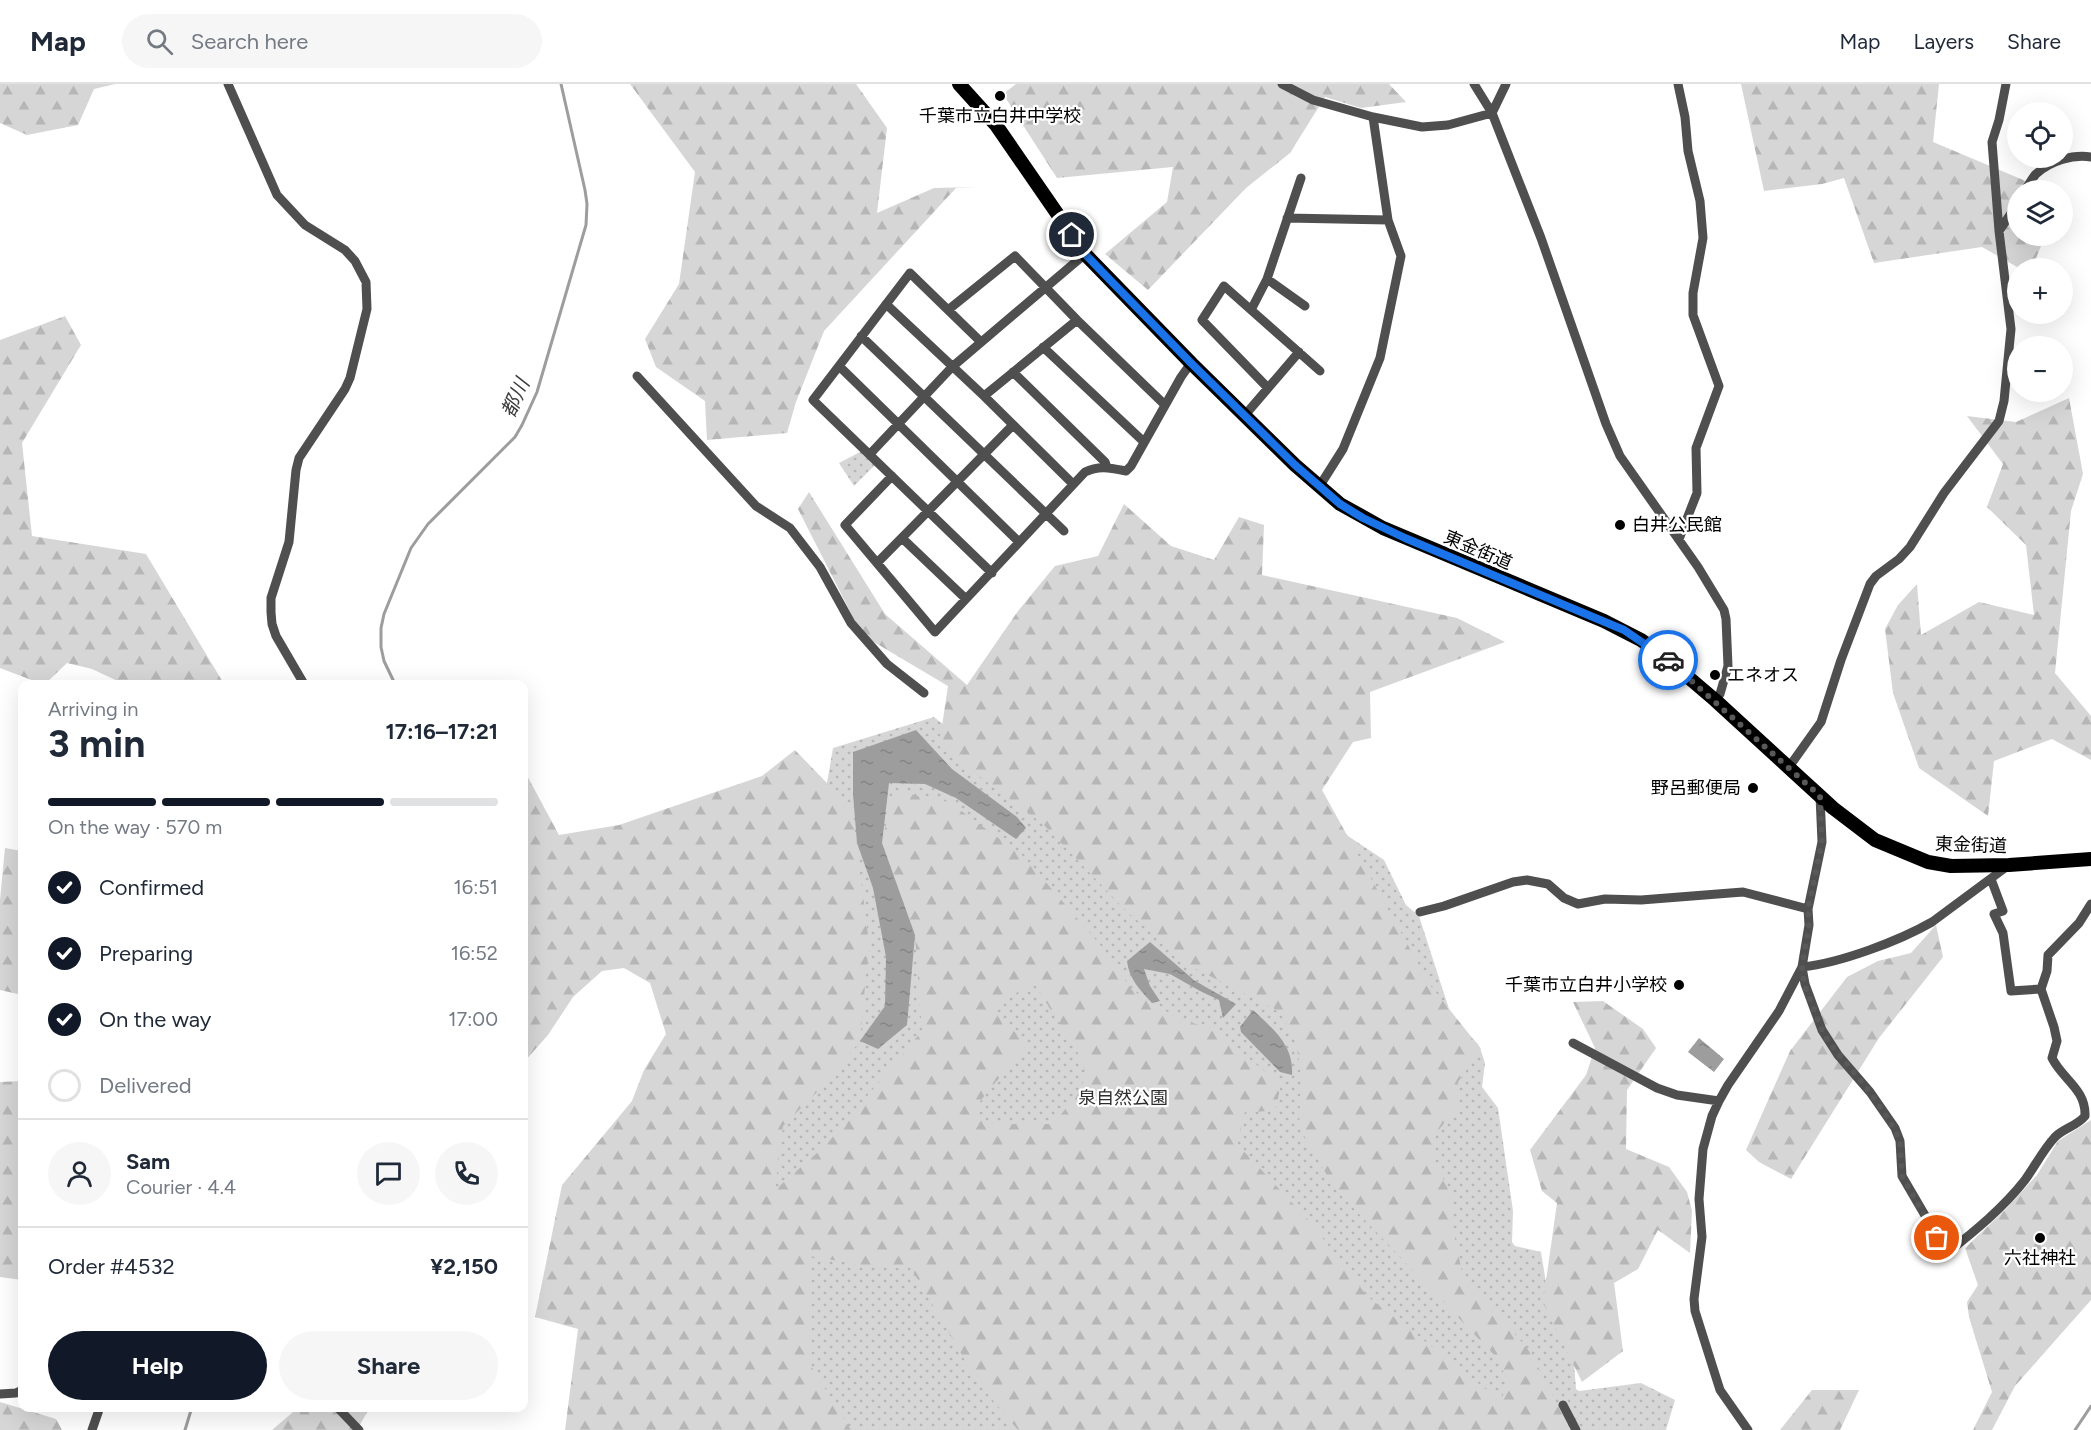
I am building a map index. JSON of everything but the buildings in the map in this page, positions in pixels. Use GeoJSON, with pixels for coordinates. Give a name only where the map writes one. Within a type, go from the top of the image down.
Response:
{"type":"FeatureCollection","features":[{"type":"Feature","properties":{"kind":"highway","name":"東金街道"},"geometry":{"type":"LineString","coordinates":[[959,84],[996,125],[1085,254],[1191,363],[1319,487],[1340,504],[1383,528],[1624,630],[1661,654],[1820,796],[1875,840],[1928,862],[1951,866],[2008,865],[2091,859]]}},
{"type":"Feature","properties":{"kind":"street"},"geometry":{"type":"LineString","coordinates":[[228,84],[277,195],[305,225],[345,250],[355,261],[366,282],[367,309],[350,378],[299,458],[289,542],[272,598],[272,624],[301,680]]}},
{"type":"Feature","properties":{"kind":"street"},"geometry":{"type":"LineString","coordinates":[[1282,84],[1313,100],[1373,117],[1422,127],[1448,125],[1492,113],[1506,84]]}},
{"type":"Feature","properties":{"kind":"street"},"geometry":{"type":"LineString","coordinates":[[1474,84],[1492,113],[1541,238],[1606,424],[1626,464],[1715,593],[1726,619],[1728,666],[1720,694],[1714,700]]}},
{"type":"Feature","properties":{"kind":"street"},"geometry":{"type":"LineString","coordinates":[[1678,84],[1685,117],[1688,151],[1700,201],[1703,238],[1694,293],[1694,315],[1719,387],[1696,448],[1697,493],[1679,539]]}},
{"type":"Feature","properties":{"kind":"street"},"geometry":{"type":"LineString","coordinates":[[1789,767],[1821,722],[1841,660],[1870,584],[1876,576],[1910,548],[1944,493],[1999,421],[2004,402],[2011,329],[1999,231],[1992,142],[2000,120],[2007,84]]}},
{"type":"Feature","properties":{"kind":"street"},"geometry":{"type":"LineString","coordinates":[[1319,487],[1343,449],[1380,358],[1401,256],[1388,220],[1373,117]]}},
{"type":"Feature","properties":{"kind":"street"},"geometry":{"type":"LineString","coordinates":[[2032,180],[2036,174],[2056,162],[2079,155],[2091,157]]}},
{"type":"Feature","properties":{"kind":"street"},"geometry":{"type":"LineString","coordinates":[[1251,310],[1267,279],[1301,178]]}},
{"type":"Feature","properties":{"kind":"street"},"geometry":{"type":"LineString","coordinates":[[1287,219],[1388,220]]}},
{"type":"Feature","properties":{"kind":"street"},"geometry":{"type":"LineString","coordinates":[[1999,231],[2007,219]]}},
{"type":"Feature","properties":{"kind":"street"},"geometry":{"type":"LineString","coordinates":[[870,454],[952,366],[1085,254]]}},
{"type":"Feature","properties":{"kind":"street"},"geometry":{"type":"LineString","coordinates":[[948,310],[1015,256],[1165,405]]}},
{"type":"Feature","properties":{"kind":"street"},"geometry":{"type":"LineString","coordinates":[[981,342],[910,273],[813,400],[992,573]]}},
{"type":"Feature","properties":{"kind":"street"},"geometry":{"type":"LineString","coordinates":[[1267,279],[1305,306]]}},
{"type":"Feature","properties":{"kind":"street"},"geometry":{"type":"LineString","coordinates":[[1268,388],[1202,320],[1224,286],[1320,371]]}},
{"type":"Feature","properties":{"kind":"street"},"geometry":{"type":"LineString","coordinates":[[886,304],[984,396],[1072,484]]}},
{"type":"Feature","properties":{"kind":"street"},"geometry":{"type":"LineString","coordinates":[[984,396],[1077,320]]}},
{"type":"Feature","properties":{"kind":"street"},"geometry":{"type":"LineString","coordinates":[[861,336],[1064,531]]}},
{"type":"Feature","properties":{"kind":"street"},"geometry":{"type":"LineString","coordinates":[[1043,347],[1144,442]]}},
{"type":"Feature","properties":{"kind":"street"},"geometry":{"type":"LineString","coordinates":[[1245,415],[1299,352]]}},
{"type":"Feature","properties":{"kind":"street"},"geometry":{"type":"LineString","coordinates":[[892,476],[845,525],[935,632],[1085,472],[1093,468],[1107,467],[1126,471],[1131,466],[1191,363]]}},
{"type":"Feature","properties":{"kind":"street"},"geometry":{"type":"LineString","coordinates":[[839,366],[1019,542]]}},
{"type":"Feature","properties":{"kind":"street"},"geometry":{"type":"LineString","coordinates":[[1013,372],[1105,462],[1107,467]]}},
{"type":"Feature","properties":{"kind":"street"},"geometry":{"type":"LineString","coordinates":[[637,376],[756,506],[790,528],[820,567],[851,623],[887,664],[924,693]]}},
{"type":"Feature","properties":{"kind":"street"},"geometry":{"type":"LineString","coordinates":[[877,563],[1013,425]]}},
{"type":"Feature","properties":{"kind":"street"},"geometry":{"type":"LineString","coordinates":[[902,538],[966,599]]}},
{"type":"Feature","properties":{"kind":"street"},"geometry":{"type":"LineString","coordinates":[[1820,796],[1822,842],[1808,909],[1809,925],[1802,967],[1804,984],[1822,1030],[1838,1054],[1870,1092],[1894,1128],[1900,1141],[1902,1176],[1947,1253],[2003,1205],[2055,1137],[2082,1121],[2085,1116],[2084,1102],[2080,1094],[2052,1058],[2057,1041],[2055,1027],[2041,989],[2047,972],[2048,956],[2079,922],[2091,903]]}},
{"type":"Feature","properties":{"kind":"street"},"geometry":{"type":"LineString","coordinates":[[1802,967],[1817,966],[1847,958],[1918,930],[2008,865]]}},
{"type":"Feature","properties":{"kind":"street"},"geometry":{"type":"LineString","coordinates":[[1991,879],[2003,911],[1994,914],[2003,933],[2011,991],[2041,989]]}},
{"type":"Feature","properties":{"kind":"street"},"geometry":{"type":"LineString","coordinates":[[1420,912],[1513,882],[1527,880],[1548,884],[1564,898],[1578,904],[1605,899],[1641,900],[1743,892],[1808,909]]}},
{"type":"Feature","properties":{"kind":"street"},"geometry":{"type":"LineString","coordinates":[[1748,1430],[1720,1390],[1695,1311],[1694,1299],[1702,1237],[1699,1199],[1703,1149],[1712,1116],[1719,1101],[1779,1011],[1802,967]]}},
{"type":"Feature","properties":{"kind":"street"},"geometry":{"type":"LineString","coordinates":[[1573,1043],[1657,1088],[1677,1095],[1719,1101]]}},
{"type":"Feature","properties":{"kind":"street"},"geometry":{"type":"LineString","coordinates":[[0,1394],[18,1392]]}},
{"type":"Feature","properties":{"kind":"street"},"geometry":{"type":"LineString","coordinates":[[1563,1405],[1576,1430]]}},
{"type":"Feature","properties":{"kind":"street"},"geometry":{"type":"LineString","coordinates":[[92,1430],[98,1412]]}},
{"type":"Feature","properties":{"kind":"street"},"geometry":{"type":"LineString","coordinates":[[342,1412],[359,1430]]}},
{"type":"Feature","properties":{"kind":"green space"},"geometry":{"type":"Polygon","coordinates":[[[0,84],[115,84],[94,89],[78,125],[27,135],[0,123],[0,84]]]}},
{"type":"Feature","properties":{"kind":"green space"},"geometry":{"type":"Polygon","coordinates":[[[630,84],[856,84],[887,128],[877,213],[934,188],[978,187],[956,188],[824,331],[796,402],[787,433],[707,440],[705,401],[656,367],[645,339],[679,284],[695,172],[630,84]]]}},
{"type":"Feature","properties":{"kind":"green space"},"geometry":{"type":"Polygon","coordinates":[[[1016,84],[1389,84],[1406,102],[1361,108],[1325,97],[1290,153],[1246,188],[1148,290],[1105,254],[1167,202],[1173,167],[1057,178],[1003,94],[1016,84]]]}},
{"type":"Feature","properties":{"kind":"green space"},"geometry":{"type":"Polygon","coordinates":[[[1741,84],[1939,84],[1933,142],[2023,180],[2007,180],[2007,246],[2041,246],[2036,258],[2007,258],[2007,261],[1982,247],[1874,263],[1844,178],[1822,184],[1764,191],[1741,84]]]}},
{"type":"Feature","properties":{"kind":"green space"},"geometry":{"type":"Polygon","coordinates":[[[65,316],[81,345],[22,443],[32,536],[146,554],[222,680],[115,680],[92,669],[67,663],[49,680],[32,680],[0,668],[0,340],[65,316]]]}},
{"type":"Feature","properties":{"kind":"green space"},"geometry":{"type":"Polygon","coordinates":[[[2060,402],[2070,402],[2083,474],[2071,511],[2055,673],[2091,716],[2091,760],[2052,739],[1994,761],[1988,816],[1919,768],[1893,693],[1885,629],[1898,605],[1917,584],[1921,635],[1979,602],[2034,615],[2026,545],[1987,507],[2003,464],[1967,416],[2016,422],[2060,402]]]}},
{"type":"Feature","properties":{"kind":"green space"},"geometry":{"type":"Polygon","coordinates":[[[862,451],[876,464],[854,486],[839,463],[862,451]]]}},
{"type":"Feature","properties":{"kind":"green space","name":"泉自然公園"},"geometry":{"type":"Polygon","coordinates":[[[809,492],[885,614],[967,685],[1018,611],[1055,566],[1098,556],[1124,504],[1171,546],[1214,560],[1239,517],[1264,525],[1262,575],[1457,618],[1505,642],[1370,692],[1371,738],[1353,742],[1322,790],[1430,985],[1481,1049],[1458,1082],[1459,1105],[1436,1133],[1433,1156],[1453,1200],[1452,1225],[1464,1281],[1503,1320],[1531,1353],[1570,1430],[1018,1430],[979,1384],[911,1268],[878,1268],[810,1256],[811,1366],[851,1430],[565,1430],[578,1329],[535,1317],[562,1185],[632,1101],[644,1070],[666,1034],[650,983],[624,968],[602,971],[573,997],[548,1035],[528,1058],[528,777],[559,835],[619,825],[762,776],[795,750],[852,809],[869,943],[860,1041],[827,1082],[783,1126],[775,1190],[826,1145],[922,1031],[915,935],[882,843],[893,791],[949,802],[1023,856],[1102,947],[1132,990],[1177,1018],[1212,1029],[1281,1085],[1275,1111],[1245,1112],[1237,1144],[1311,1223],[1367,1296],[1501,1401],[1507,1382],[1499,1360],[1335,1189],[1299,1127],[1301,1074],[1296,1041],[1279,1011],[1194,968],[1127,912],[1043,824],[939,746],[948,686],[862,635],[798,509],[809,492]],[[1033,982],[992,1009],[1027,1044],[977,1105],[983,1124],[1053,1124],[1073,1100],[1087,1075],[1077,1051],[1033,982]]]}},
{"type":"Feature","properties":{"kind":"green space","name":"泉自然公園"},"geometry":{"type":"Polygon","coordinates":[[[934,717],[949,729],[1328,814],[1348,836],[1384,860],[1406,905],[1419,916],[1449,1009],[1462,1029],[1478,1044],[1481,1051],[1485,1063],[1482,1087],[1498,1108],[1513,1211],[1512,1242],[1515,1246],[1541,1252],[1551,1314],[1574,1363],[1576,1389],[1579,1391],[1641,1383],[1675,1400],[1666,1430],[573,1430],[817,841],[833,748],[934,717]]]}},
{"type":"Feature","properties":{"kind":"green space"},"geometry":{"type":"Polygon","coordinates":[[[5,848],[18,850],[18,994],[0,990],[0,900],[5,848]]]}},
{"type":"Feature","properties":{"kind":"green space"},"geometry":{"type":"Polygon","coordinates":[[[1936,925],[1943,957],[1879,1038],[1791,1179],[1759,1162],[1746,1150],[1790,1051],[1847,977],[1878,961],[1911,953],[1936,925]]]}},
{"type":"Feature","properties":{"kind":"green space"},"geometry":{"type":"Polygon","coordinates":[[[1603,1001],[1643,1029],[1656,1048],[1627,1090],[1626,1149],[1669,1167],[1687,1192],[1692,1211],[1690,1253],[1658,1230],[1638,1269],[1614,1283],[1623,1351],[1582,1382],[1543,1302],[1557,1203],[1542,1191],[1530,1150],[1586,1075],[1595,1048],[1573,1002],[1603,1001]]]}},
{"type":"Feature","properties":{"kind":"green space"},"geometry":{"type":"Polygon","coordinates":[[[18,1081],[18,1279],[0,1277],[0,1082],[18,1081]]]}},
{"type":"Feature","properties":{"kind":"green space"},"geometry":{"type":"Polygon","coordinates":[[[2091,1120],[2091,1300],[2015,1386],[1992,1430],[1973,1430],[1992,1392],[1969,1317],[1967,1302],[1978,1285],[1965,1248],[2037,1175],[2058,1141],[2091,1120]]]}},
{"type":"Feature","properties":{"kind":"green space"},"geometry":{"type":"Polygon","coordinates":[[[1812,1390],[1859,1390],[1840,1430],[1780,1430],[1812,1390]]]}},
{"type":"Feature","properties":{"kind":"green space"},"geometry":{"type":"Polygon","coordinates":[[[0,1402],[18,1407],[18,1412],[33,1412],[56,1419],[62,1430],[0,1430],[0,1402]]]}},
{"type":"Feature","properties":{"kind":"green space"},"geometry":{"type":"Polygon","coordinates":[[[293,1412],[367,1412],[357,1430],[272,1430],[293,1412]]]}},
{"type":"Feature","properties":{"kind":"water"},"geometry":{"type":"Polygon","coordinates":[[[916,730],[952,769],[1017,817],[1026,828],[1016,839],[956,798],[925,784],[889,783],[882,843],[915,935],[907,1025],[878,1049],[860,1041],[885,1006],[886,957],[873,888],[857,843],[853,794],[853,752],[916,730]]]}},
{"type":"Feature","properties":{"kind":"water"},"geometry":{"type":"Polygon","coordinates":[[[1150,942],[1195,981],[1236,1004],[1223,1018],[1219,1000],[1170,974],[1144,969],[1150,986],[1160,1001],[1152,1003],[1133,979],[1127,961],[1150,942]]]}},
{"type":"Feature","properties":{"kind":"water"},"geometry":{"type":"Polygon","coordinates":[[[1253,1010],[1275,1031],[1286,1046],[1292,1064],[1292,1075],[1280,1072],[1241,1032],[1240,1027],[1253,1010]]]}},
{"type":"Feature","properties":{"kind":"water"},"geometry":{"type":"Polygon","coordinates":[[[1699,1038],[1724,1059],[1714,1072],[1688,1052],[1699,1038]]]}},
{"type":"Feature","properties":{"kind":"waterway","name":"都川"},"geometry":{"type":"LineString","coordinates":[[393,680],[384,661],[381,628],[384,614],[411,548],[428,524],[515,437],[522,425],[537,392],[586,225],[585,190],[561,84]]}},
{"type":"Feature","properties":{"kind":"waterway"},"geometry":{"type":"LineString","coordinates":[[2075,1430],[2091,1406]]}},
{"type":"Feature","properties":{"kind":"waterway","name":"都川"},"geometry":{"type":"LineString","coordinates":[[185,1430],[190,1412]]}},
{"type":"Feature","properties":{"kind":"way so far"},"geometry":{"type":"LineString","coordinates":[[1668,660],[1820,796],[1822,842],[1808,909],[1806,954],[1802,967],[1804,984],[1828,1041],[1870,1092],[1894,1128],[1900,1141],[1902,1176],[1937,1238]]}},
{"type":"Feature","properties":{"kind":"place","name":"千葉市立白井中学校"},"geometry":{"type":"Point","coordinates":[1000,96]}},
{"type":"Feature","properties":{"kind":"place","name":"白井公民館"},"geometry":{"type":"Point","coordinates":[1620,525]}},
{"type":"Feature","properties":{"kind":"place","name":"エネオス"},"geometry":{"type":"Point","coordinates":[1715,675]}},
{"type":"Feature","properties":{"kind":"place","name":"野呂郵便局"},"geometry":{"type":"Point","coordinates":[1753,788]}},
{"type":"Feature","properties":{"kind":"place","name":"千葉市立白井小学校"},"geometry":{"type":"Point","coordinates":[1679,985]}},
{"type":"Feature","properties":{"kind":"place","name":"六社神社"},"geometry":{"type":"Point","coordinates":[2040,1238]}},
{"type":"Feature","properties":{"kind":"route"},"geometry":{"type":"LineString","coordinates":[[1072,235],[1085,254],[1191,363],[1295,465],[1340,504],[1405,538],[1624,630],[1668,660]]}}]}
